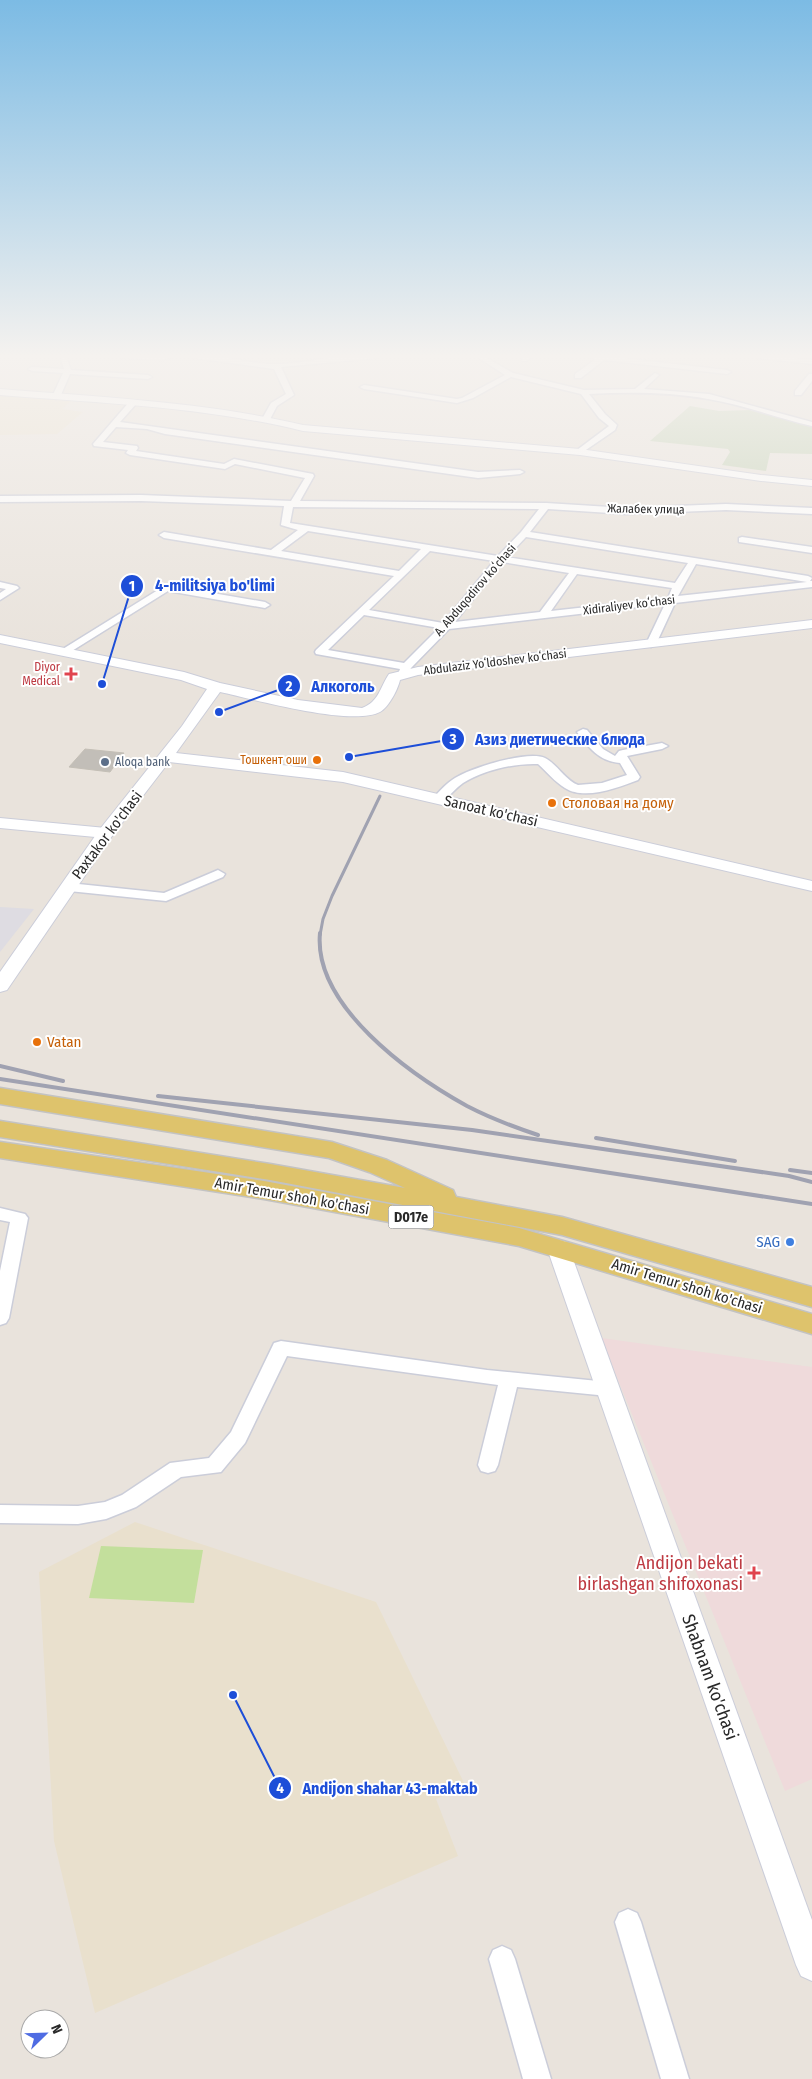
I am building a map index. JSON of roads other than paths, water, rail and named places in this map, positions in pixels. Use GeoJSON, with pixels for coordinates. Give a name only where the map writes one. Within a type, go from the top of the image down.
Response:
{"type":"FeatureCollection","features":[{"type":"Feature","properties":{"kind":"main road","name":"Abdulaziz Yoʻldoshev koʻchasi"},"geometry":{"type":"LineString","coordinates":[[0,646],[63,652],[184,676],[216,688],[298,704],[356,712],[376,708],[391,688],[394,677],[404,670],[651,644],[812,624]]}},
{"type":"Feature","properties":{"kind":"main road","name":"Abdulaziz Yoʻldoshev koʻchasi"},"geometry":{"type":"LineString","coordinates":[[0,639],[38,650],[177,682],[199,683]]}},
{"type":"Feature","properties":{"kind":"main road","name":"Paxtakor ko'chasi"},"geometry":{"type":"LineString","coordinates":[[0,986],[106,833],[216,688]]}},
{"type":"Feature","properties":{"kind":"main road","name":"Sanoat ko'chasi"},"geometry":{"type":"LineString","coordinates":[[166,756],[343,777],[812,886]]}},
{"type":"Feature","properties":{"kind":"main road"},"geometry":{"type":"LineString","coordinates":[[0,1096],[332,1150],[378,1166],[469,1208]]}},
{"type":"Feature","properties":{"kind":"main road"},"geometry":{"type":"LineString","coordinates":[[0,1103],[241,1143],[266,1158],[267,1181]]}},
{"type":"Feature","properties":{"kind":"main road","name":"Amir Temur shoh ko'chasi"},"geometry":{"type":"LineString","coordinates":[[0,1129],[267,1181],[519,1236],[812,1324]]}},
{"type":"Feature","properties":{"kind":"main road","name":"Amir Temur shoh ko'chasi"},"geometry":{"type":"LineString","coordinates":[[0,1150],[267,1181],[469,1208],[562,1226],[812,1297]]}},
{"type":"Feature","properties":{"kind":"street"},"geometry":{"type":"LineString","coordinates":[[130,453],[225,466],[234,461],[310,476],[292,504],[285,525],[678,586]]}},
{"type":"Feature","properties":{"kind":"street"},"geometry":{"type":"LineString","coordinates":[[318,453],[478,475],[520,472]]}},
{"type":"Feature","properties":{"kind":"street"},"geometry":{"type":"LineString","coordinates":[[587,453],[761,478],[812,483]]}},
{"type":"Feature","properties":{"kind":"street","name":"Жалабек улица"},"geometry":{"type":"LineString","coordinates":[[0,499],[142,498],[292,504],[546,506],[626,511],[684,510],[726,506],[812,510]]}},
{"type":"Feature","properties":{"kind":"street","name":"A. Abduqodirov koʻchasi"},"geometry":{"type":"LineString","coordinates":[[404,670],[446,626],[546,506]]}},
{"type":"Feature","properties":{"kind":"street"},"geometry":{"type":"LineString","coordinates":[[273,552],[305,528]]}},
{"type":"Feature","properties":{"kind":"street"},"geometry":{"type":"LineString","coordinates":[[524,534],[812,580]]}},
{"type":"Feature","properties":{"kind":"street"},"geometry":{"type":"LineString","coordinates":[[164,535],[401,574]]}},
{"type":"Feature","properties":{"kind":"street"},"geometry":{"type":"LineString","coordinates":[[742,540],[812,550]]}},
{"type":"Feature","properties":{"kind":"street"},"geometry":{"type":"LineString","coordinates":[[404,670],[320,652],[428,548]]}},
{"type":"Feature","properties":{"kind":"street"},"geometry":{"type":"LineString","coordinates":[[651,644],[678,586],[694,560]]}},
{"type":"Feature","properties":{"kind":"street"},"geometry":{"type":"LineString","coordinates":[[542,615],[575,570]]}},
{"type":"Feature","properties":{"kind":"street","name":"Xidiraliyev koʻchasi"},"geometry":{"type":"LineString","coordinates":[[363,612],[446,626],[812,584]]}},
{"type":"Feature","properties":{"kind":"street"},"geometry":{"type":"LineString","coordinates":[[0,585],[14,588],[0,597]]}},
{"type":"Feature","properties":{"kind":"street"},"geometry":{"type":"LineString","coordinates":[[63,652],[166,588],[265,605]]}},
{"type":"Feature","properties":{"kind":"street"},"geometry":{"type":"LineString","coordinates":[[439,799],[460,780],[476,772],[506,764],[536,760],[541,761],[570,786],[586,790],[634,777],[626,763],[622,760],[609,759],[603,756],[583,732]]}},
{"type":"Feature","properties":{"kind":"street"},"geometry":{"type":"LineString","coordinates":[[622,760],[620,757],[623,753],[662,746]]}},
{"type":"Feature","properties":{"kind":"street"},"geometry":{"type":"LineString","coordinates":[[0,823],[106,833]]}},
{"type":"Feature","properties":{"kind":"street"},"geometry":{"type":"LineString","coordinates":[[68,887],[166,897],[218,874]]}},
{"type":"Feature","properties":{"kind":"street"},"geometry":{"type":"LineString","coordinates":[[0,1214],[19,1218],[0,1318]]}},
{"type":"Feature","properties":{"kind":"street","name":"Shabnam ko'chasi"},"geometry":{"type":"LineString","coordinates":[[558,1248],[812,1965]]}},
{"type":"Feature","properties":{"kind":"street"},"geometry":{"type":"LineString","coordinates":[[0,1514],[78,1515],[106,1510],[129,1501],[177,1469],[214,1466],[238,1437],[281,1348],[509,1379],[608,1389]]}},
{"type":"Feature","properties":{"kind":"street"},"geometry":{"type":"LineString","coordinates":[[488,1465],[509,1379]]}},
{"type":"Feature","properties":{"kind":"street"},"geometry":{"type":"LineString","coordinates":[[628,1922],[675,2079]]}},
{"type":"Feature","properties":{"kind":"street"},"geometry":{"type":"LineString","coordinates":[[502,1959],[537,2079]]}},
{"type":"Feature","properties":{"kind":"railway"},"geometry":{"type":"LineString","coordinates":[[320,934],[323,919],[332,896],[380,796]]}},
{"type":"Feature","properties":{"kind":"railway"},"geometry":{"type":"LineString","coordinates":[[320,934],[322,960],[332,986],[349,1012],[370,1035],[394,1057],[444,1093],[484,1114],[538,1135]]}},
{"type":"Feature","properties":{"kind":"railway"},"geometry":{"type":"LineString","coordinates":[[0,1066],[63,1081]]}},
{"type":"Feature","properties":{"kind":"railway"},"geometry":{"type":"LineString","coordinates":[[0,1079],[812,1204]]}},
{"type":"Feature","properties":{"kind":"railway"},"geometry":{"type":"LineString","coordinates":[[158,1096],[472,1130],[789,1176],[812,1182]]}},
{"type":"Feature","properties":{"kind":"railway"},"geometry":{"type":"LineString","coordinates":[[596,1138],[735,1161]]}},
{"type":"Feature","properties":{"kind":"railway"},"geometry":{"type":"LineString","coordinates":[[790,1170],[812,1173]]}},
{"type":"Feature","properties":{"kind":"place","name":"Diyor Medical"},"geometry":{"type":"Point","coordinates":[71,674]}},
{"type":"Feature","properties":{"kind":"place","name":"4-militsiya bo'limi"},"geometry":{"type":"Point","coordinates":[102,684]}},
{"type":"Feature","properties":{"kind":"place","name":"Алкоголь"},"geometry":{"type":"Point","coordinates":[219,712]}},
{"type":"Feature","properties":{"kind":"place","name":"Азиз диетические блюда"},"geometry":{"type":"Point","coordinates":[349,757]}},
{"type":"Feature","properties":{"kind":"place","name":"Тошкент оши"},"geometry":{"type":"Point","coordinates":[317,760]}},
{"type":"Feature","properties":{"kind":"place","name":"Aloqa bank"},"geometry":{"type":"Point","coordinates":[105,762]}},
{"type":"Feature","properties":{"kind":"place","name":"Столовая на дому"},"geometry":{"type":"Point","coordinates":[552,803]}},
{"type":"Feature","properties":{"kind":"place","name":"Vatan"},"geometry":{"type":"Point","coordinates":[37,1042]}},
{"type":"Feature","properties":{"kind":"place","name":"SAG"},"geometry":{"type":"Point","coordinates":[790,1242]}},
{"type":"Feature","properties":{"kind":"place","name":"Аndijon bekati birlashgan shifoxonasi"},"geometry":{"type":"Point","coordinates":[754,1573]}},
{"type":"Feature","properties":{"kind":"place","name":"Andijon shahar 43-maktab"},"geometry":{"type":"Point","coordinates":[233,1695]}}]}
